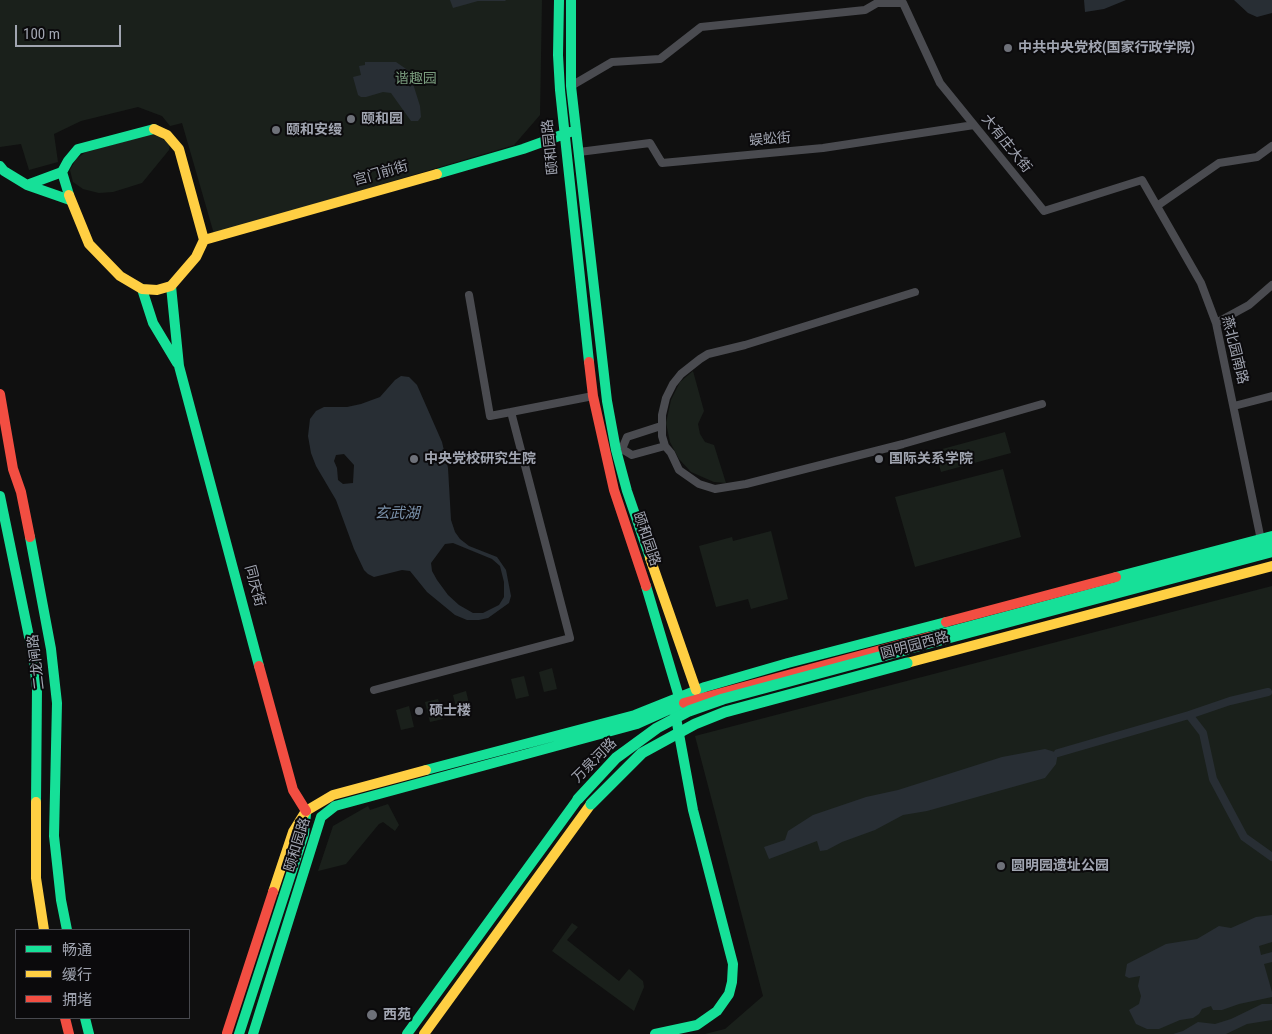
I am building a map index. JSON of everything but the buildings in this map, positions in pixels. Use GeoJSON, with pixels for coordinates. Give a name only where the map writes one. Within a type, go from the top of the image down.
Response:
{"type":"FeatureCollection","features":[{"type":"Feature","properties":{"kind":"main road","name":"颐和园路"},"geometry":{"type":"LineString","coordinates":[[559,0],[558,72],[593,396],[614,490],[654,608],[676,702]]}},
{"type":"Feature","properties":{"kind":"main road","name":"颐和园路"},"geometry":{"type":"LineString","coordinates":[[571,0],[571,86],[603,378],[641,534],[696,690]]}},
{"type":"Feature","properties":{"kind":"main road"},"geometry":{"type":"LineString","coordinates":[[27,184],[62,172],[78,149],[154,129],[167,135],[179,149],[204,240],[196,257],[171,286],[157,290],[142,289],[120,276],[89,244],[70,200],[62,172]]}},
{"type":"Feature","properties":{"kind":"main road","name":"宫门前街"},"geometry":{"type":"LineString","coordinates":[[204,240],[513,152],[576,131]]}},
{"type":"Feature","properties":{"kind":"main road"},"geometry":{"type":"LineString","coordinates":[[0,166],[4,171],[27,184],[70,200]]}},
{"type":"Feature","properties":{"kind":"main road"},"geometry":{"type":"LineString","coordinates":[[171,286],[179,366]]}},
{"type":"Feature","properties":{"kind":"main road"},"geometry":{"type":"LineString","coordinates":[[142,289],[153,323],[179,366]]}},
{"type":"Feature","properties":{"kind":"main road","name":"同庆街"},"geometry":{"type":"LineString","coordinates":[[179,366],[294,790],[306,811]]}},
{"type":"Feature","properties":{"kind":"main road","name":"二龙闸路"},"geometry":{"type":"LineString","coordinates":[[0,394],[3,428],[21,492],[51,649],[57,703],[54,836],[61,900],[67,929]]}},
{"type":"Feature","properties":{"kind":"main road","name":"二龙闸路"},"geometry":{"type":"LineString","coordinates":[[0,496],[37,688],[36,878],[44,929]]}},
{"type":"Feature","properties":{"kind":"main road","name":"圆明园西路"},"geometry":{"type":"LineString","coordinates":[[676,702],[701,697],[1268,540]]}},
{"type":"Feature","properties":{"kind":"main road","name":"圆明园西路"},"geometry":{"type":"LineString","coordinates":[[696,690],[854,646],[1268,540]]}},
{"type":"Feature","properties":{"kind":"main road","name":"圆明园西路"},"geometry":{"type":"LineString","coordinates":[[905,650],[1272,552]]}},
{"type":"Feature","properties":{"kind":"main road","name":"圆明园西路"},"geometry":{"type":"LineString","coordinates":[[591,804],[642,753],[695,724],[725,712],[1272,566]]}},
{"type":"Feature","properties":{"kind":"main road","name":"万泉河路"},"geometry":{"type":"LineString","coordinates":[[407,1034],[578,799],[616,758],[634,744],[657,728],[689,711],[714,702],[905,650]]}},
{"type":"Feature","properties":{"kind":"main road"},"geometry":{"type":"LineString","coordinates":[[656,1034],[697,1024],[717,1011],[729,994],[732,982],[734,964],[693,810],[676,702],[696,690]]}},
{"type":"Feature","properties":{"kind":"main road","name":"颐和园路"},"geometry":{"type":"LineString","coordinates":[[232,1033],[304,834],[306,811],[333,795],[635,715],[676,702]]}},
{"type":"Feature","properties":{"kind":"main road","name":"颐和园路"},"geometry":{"type":"LineString","coordinates":[[253,1034],[321,817],[335,806],[638,724],[676,702]]}},
{"type":"Feature","properties":{"kind":"main road","name":"万泉河路"},"geometry":{"type":"LineString","coordinates":[[424,1034],[591,804]]}},
{"type":"Feature","properties":{"kind":"main road"},"geometry":{"type":"LineString","coordinates":[[306,811],[321,817]]}},
{"type":"Feature","properties":{"kind":"main road"},"geometry":{"type":"LineString","coordinates":[[65,1019],[69,1034]]}},
{"type":"Feature","properties":{"kind":"main road"},"geometry":{"type":"LineString","coordinates":[[85,1019],[89,1034]]}},
{"type":"Feature","properties":{"kind":"street","name":"大有庄大街"},"geometry":{"type":"LineString","coordinates":[[571,86],[612,62],[660,59],[700,27],[865,10],[877,4],[903,3],[940,83],[1044,211],[1142,180]]}},
{"type":"Feature","properties":{"kind":"street","name":"蜈蚣街"},"geometry":{"type":"LineString","coordinates":[[579,152],[650,143],[662,163],[823,148],[974,125]]}},
{"type":"Feature","properties":{"kind":"street"},"geometry":{"type":"LineString","coordinates":[[1157,206],[1219,163],[1257,157],[1272,146]]}},
{"type":"Feature","properties":{"kind":"street","name":"燕北园南路"},"geometry":{"type":"LineString","coordinates":[[1142,180],[1201,283],[1216,323],[1234,406],[1268,540]]}},
{"type":"Feature","properties":{"kind":"street"},"geometry":{"type":"LineString","coordinates":[[1216,323],[1249,305],[1272,285]]}},
{"type":"Feature","properties":{"kind":"street"},"geometry":{"type":"LineString","coordinates":[[915,292],[745,345],[708,354],[682,374],[673,384],[666,398],[661,426],[665,446],[671,453],[679,470],[699,484],[715,489],[746,484],[903,444],[1042,404]]}},
{"type":"Feature","properties":{"kind":"street"},"geometry":{"type":"LineString","coordinates":[[470,295],[490,416],[593,396]]}},
{"type":"Feature","properties":{"kind":"street"},"geometry":{"type":"LineString","coordinates":[[1234,406],[1272,396]]}},
{"type":"Feature","properties":{"kind":"street"},"geometry":{"type":"LineString","coordinates":[[374,690],[570,638],[511,412]]}},
{"type":"Feature","properties":{"kind":"street"},"geometry":{"type":"LineString","coordinates":[[661,426],[627,437],[619,450],[632,455],[665,446]]}},
{"type":"Feature","properties":{"kind":"green space","name":"颐和园"},"geometry":{"type":"Polygon","coordinates":[[[0,0],[542,0],[540,115],[514,145],[214,234],[182,123],[170,126],[162,116],[138,107],[81,121],[54,134],[58,162],[29,170],[21,144],[0,147],[0,0]]]}},
{"type":"Feature","properties":{"kind":"green space"},"geometry":{"type":"Polygon","coordinates":[[[151,134],[170,143],[169,150],[142,183],[113,192],[99,193],[83,189],[73,182],[70,170],[76,159],[86,152],[151,134]]]}},
{"type":"Feature","properties":{"kind":"green space"},"geometry":{"type":"Polygon","coordinates":[[[693,371],[704,411],[698,424],[700,434],[705,442],[714,445],[726,483],[714,482],[691,472],[679,459],[670,442],[666,423],[671,400],[680,382],[693,371]]]}},
{"type":"Feature","properties":{"kind":"green space"},"geometry":{"type":"Polygon","coordinates":[[[1005,432],[1011,453],[941,472],[935,451],[1005,432]]]}},
{"type":"Feature","properties":{"kind":"green space"},"geometry":{"type":"Polygon","coordinates":[[[1003,469],[1021,537],[915,567],[895,497],[1003,469]]]}},
{"type":"Feature","properties":{"kind":"green space"},"geometry":{"type":"Polygon","coordinates":[[[771,531],[788,599],[751,609],[748,599],[716,607],[699,546],[732,537],[733,541],[771,531]]]}},
{"type":"Feature","properties":{"kind":"green space","name":"圆明园遗址公园"},"geometry":{"type":"Polygon","coordinates":[[[1272,586],[1272,1034],[705,1034],[725,1029],[763,996],[695,736],[1272,586]]]}},
{"type":"Feature","properties":{"kind":"green space"},"geometry":{"type":"Polygon","coordinates":[[[552,668],[557,689],[544,692],[539,672],[552,668]]]}},
{"type":"Feature","properties":{"kind":"green space"},"geometry":{"type":"Polygon","coordinates":[[[524,676],[529,696],[516,699],[511,679],[524,676]]]}},
{"type":"Feature","properties":{"kind":"green space"},"geometry":{"type":"Polygon","coordinates":[[[466,691],[471,712],[458,715],[453,695],[466,691]]]}},
{"type":"Feature","properties":{"kind":"green space"},"geometry":{"type":"Polygon","coordinates":[[[438,699],[443,719],[430,722],[425,702],[438,699]]]}},
{"type":"Feature","properties":{"kind":"green space"},"geometry":{"type":"Polygon","coordinates":[[[409,706],[414,727],[401,730],[396,710],[409,706]]]}},
{"type":"Feature","properties":{"kind":"green space"},"geometry":{"type":"Polygon","coordinates":[[[388,804],[399,825],[395,831],[383,822],[379,824],[346,864],[318,871],[333,826],[368,806],[370,810],[388,804]]]}},
{"type":"Feature","properties":{"kind":"green space"},"geometry":{"type":"Polygon","coordinates":[[[572,923],[578,927],[567,940],[619,981],[629,969],[643,981],[644,987],[634,1011],[552,951],[572,923]]]}},
{"type":"Feature","properties":{"kind":"water"},"geometry":{"type":"Polygon","coordinates":[[[450,0],[506,1],[478,1],[453,8],[450,0]]]}},
{"type":"Feature","properties":{"kind":"water"},"geometry":{"type":"Polygon","coordinates":[[[1084,0],[1126,0],[1104,9],[1085,12],[1084,0]]]}},
{"type":"Feature","properties":{"kind":"water"},"geometry":{"type":"Polygon","coordinates":[[[1234,0],[1272,0],[1272,13],[1257,17],[1248,13],[1234,0]]]}},
{"type":"Feature","properties":{"kind":"water"},"geometry":{"type":"Polygon","coordinates":[[[365,62],[396,62],[409,71],[420,106],[421,117],[418,121],[411,121],[391,93],[383,92],[366,97],[358,95],[353,77],[361,75],[359,66],[365,65],[365,62]]]}},
{"type":"Feature","properties":{"kind":"water","name":"玄武湖"},"geometry":{"type":"Polygon","coordinates":[[[401,376],[409,377],[417,385],[442,442],[448,468],[451,520],[455,532],[469,546],[497,557],[506,570],[511,596],[509,603],[488,618],[467,620],[455,615],[427,592],[410,571],[402,570],[374,577],[368,574],[364,570],[354,549],[336,500],[316,466],[308,436],[310,419],[316,411],[324,407],[347,407],[361,404],[380,397],[401,376]],[[344,454],[336,455],[334,461],[338,480],[343,484],[353,483],[354,465],[344,454]],[[453,543],[445,544],[431,563],[432,571],[448,595],[459,605],[473,613],[483,613],[499,605],[504,597],[504,582],[500,566],[492,559],[453,543]]]}},
{"type":"Feature","properties":{"kind":"water"},"geometry":{"type":"Polygon","coordinates":[[[1045,749],[1058,753],[1056,764],[1045,778],[927,811],[903,815],[875,830],[842,842],[827,850],[820,851],[817,841],[769,859],[764,847],[785,840],[788,831],[813,815],[866,797],[898,790],[1002,757],[1045,749]]]}},
{"type":"Feature","properties":{"kind":"water"},"geometry":{"type":"Polygon","coordinates":[[[1272,915],[1272,942],[1259,946],[1261,955],[1272,952],[1272,962],[1264,964],[1272,997],[1239,1004],[1222,1010],[1213,1010],[1211,1006],[1202,1009],[1193,1018],[1180,1020],[1159,1029],[1147,1029],[1136,1024],[1129,1010],[1139,1004],[1141,996],[1138,986],[1140,976],[1129,978],[1125,976],[1127,964],[1166,944],[1197,939],[1219,926],[1231,928],[1256,917],[1272,915]]]}},
{"type":"Feature","properties":{"kind":"water"},"geometry":{"type":"Polygon","coordinates":[[[1262,1004],[1272,1004],[1272,1020],[1247,1024],[1226,1034],[1173,1034],[1183,1031],[1198,1022],[1215,1024],[1231,1019],[1262,1004]]]}},
{"type":"Feature","properties":{"kind":"waterway"},"geometry":{"type":"LineString","coordinates":[[1268,692],[1230,701],[1189,715],[1203,733],[1213,779],[1244,837],[1272,857]]}},
{"type":"Feature","properties":{"kind":"waterway"},"geometry":{"type":"LineString","coordinates":[[1058,753],[1189,715]]}},
{"type":"Feature","properties":{"kind":"traffic: fast"},"geometry":{"type":"LineString","coordinates":[[559,0],[558,55],[560,90],[589,362]]}},
{"type":"Feature","properties":{"kind":"traffic: fast"},"geometry":{"type":"LineString","coordinates":[[571,0],[571,86],[607,401],[616,450],[627,491],[650,558]]}},
{"type":"Feature","properties":{"kind":"traffic: fast"},"geometry":{"type":"LineString","coordinates":[[69,195],[62,172],[78,149],[154,129]]}},
{"type":"Feature","properties":{"kind":"traffic: fast"},"geometry":{"type":"LineString","coordinates":[[437,174],[523,149],[570,132]]}},
{"type":"Feature","properties":{"kind":"traffic: fast"},"geometry":{"type":"LineString","coordinates":[[0,166],[4,171],[27,185],[70,200]]}},
{"type":"Feature","properties":{"kind":"traffic: fast"},"geometry":{"type":"LineString","coordinates":[[27,185],[62,172]]}},
{"type":"Feature","properties":{"kind":"traffic: fast"},"geometry":{"type":"LineString","coordinates":[[171,286],[179,366],[259,666]]}},
{"type":"Feature","properties":{"kind":"traffic: fast"},"geometry":{"type":"LineString","coordinates":[[142,289],[153,323],[177,363]]}},
{"type":"Feature","properties":{"kind":"traffic: fast"},"geometry":{"type":"LineString","coordinates":[[0,496],[33,656],[37,688],[36,802]]}},
{"type":"Feature","properties":{"kind":"traffic: fast"},"geometry":{"type":"LineString","coordinates":[[1116,577],[1272,536]]}},
{"type":"Feature","properties":{"kind":"traffic: fast"},"geometry":{"type":"LineString","coordinates":[[30,537],[51,649],[57,703],[54,836],[61,900],[67,929]]}},
{"type":"Feature","properties":{"kind":"traffic: fast"},"geometry":{"type":"LineString","coordinates":[[929,637],[1272,545]]}},
{"type":"Feature","properties":{"kind":"traffic: fast"},"geometry":{"type":"LineString","coordinates":[[905,650],[1272,552]]}},
{"type":"Feature","properties":{"kind":"traffic: fast"},"geometry":{"type":"LineString","coordinates":[[646,586],[679,697]]}},
{"type":"Feature","properties":{"kind":"traffic: fast"},"geometry":{"type":"LineString","coordinates":[[426,770],[635,715],[705,687],[788,663],[946,622]]}},
{"type":"Feature","properties":{"kind":"traffic: fast"},"geometry":{"type":"LineString","coordinates":[[578,799],[616,758],[657,728],[689,711],[723,699],[905,650]]}},
{"type":"Feature","properties":{"kind":"traffic: fast"},"geometry":{"type":"LineString","coordinates":[[591,804],[642,753],[695,724],[725,712],[907,663]]}},
{"type":"Feature","properties":{"kind":"traffic: fast"},"geometry":{"type":"LineString","coordinates":[[253,1034],[321,817],[335,806],[637,724],[684,703]]}},
{"type":"Feature","properties":{"kind":"traffic: fast"},"geometry":{"type":"LineString","coordinates":[[655,1034],[697,1025],[717,1011],[729,994],[732,982],[733,964],[693,810],[674,707]]}},
{"type":"Feature","properties":{"kind":"traffic: fast"},"geometry":{"type":"LineString","coordinates":[[407,1034],[578,799]]}},
{"type":"Feature","properties":{"kind":"traffic: fast"},"geometry":{"type":"LineString","coordinates":[[239,1034],[304,834],[306,814]]}},
{"type":"Feature","properties":{"kind":"traffic: fast"},"geometry":{"type":"LineString","coordinates":[[85,1019],[89,1034]]}},
{"type":"Feature","properties":{"kind":"traffic: slow"},"geometry":{"type":"LineString","coordinates":[[69,195],[89,244],[120,276],[142,289],[157,290],[171,286],[196,257],[204,240],[179,149],[167,135],[154,129]]}},
{"type":"Feature","properties":{"kind":"traffic: slow"},"geometry":{"type":"LineString","coordinates":[[204,240],[437,174]]}},
{"type":"Feature","properties":{"kind":"traffic: slow"},"geometry":{"type":"LineString","coordinates":[[650,558],[696,690]]}},
{"type":"Feature","properties":{"kind":"traffic: slow"},"geometry":{"type":"LineString","coordinates":[[907,663],[1272,566]]}},
{"type":"Feature","properties":{"kind":"traffic: slow"},"geometry":{"type":"LineString","coordinates":[[273,892],[293,832],[306,811],[333,795],[426,770]]}},
{"type":"Feature","properties":{"kind":"traffic: slow"},"geometry":{"type":"LineString","coordinates":[[36,802],[36,878],[44,929]]}},
{"type":"Feature","properties":{"kind":"traffic: slow"},"geometry":{"type":"LineString","coordinates":[[424,1034],[591,804]]}},
{"type":"Feature","properties":{"kind":"traffic: jam"},"geometry":{"type":"LineString","coordinates":[[589,362],[593,396],[614,490],[646,586]]}},
{"type":"Feature","properties":{"kind":"traffic: jam"},"geometry":{"type":"LineString","coordinates":[[0,394],[13,469],[21,492],[30,537]]}},
{"type":"Feature","properties":{"kind":"traffic: jam"},"geometry":{"type":"LineString","coordinates":[[946,622],[1116,577]]}},
{"type":"Feature","properties":{"kind":"traffic: jam"},"geometry":{"type":"LineString","coordinates":[[684,703],[929,637]]}},
{"type":"Feature","properties":{"kind":"traffic: jam"},"geometry":{"type":"LineString","coordinates":[[259,666],[293,790],[306,811]]}},
{"type":"Feature","properties":{"kind":"traffic: jam"},"geometry":{"type":"LineString","coordinates":[[227,1033],[273,892]]}},
{"type":"Feature","properties":{"kind":"traffic: jam"},"geometry":{"type":"LineString","coordinates":[[65,1019],[69,1034]]}},
{"type":"Feature","properties":{"kind":"place","name":"中共中央党校(国家行政学院)"},"geometry":{"type":"Point","coordinates":[1008,48]}},
{"type":"Feature","properties":{"kind":"place","name":"颐和园"},"geometry":{"type":"Point","coordinates":[351,119]}},
{"type":"Feature","properties":{"kind":"place","name":"颐和安缦"},"geometry":{"type":"Point","coordinates":[276,130]}},
{"type":"Feature","properties":{"kind":"place","name":"中央党校研究生院"},"geometry":{"type":"Point","coordinates":[414,459]}},
{"type":"Feature","properties":{"kind":"place","name":"国际关系学院"},"geometry":{"type":"Point","coordinates":[879,459]}},
{"type":"Feature","properties":{"kind":"place","name":"硕士楼"},"geometry":{"type":"Point","coordinates":[419,711]}},
{"type":"Feature","properties":{"kind":"place","name":"圆明园遗址公园"},"geometry":{"type":"Point","coordinates":[1001,866]}},
{"type":"Feature","properties":{"kind":"place","name":"西苑"},"geometry":{"type":"Point","coordinates":[372,1015]}},
{"type":"Feature","properties":{"kind":"park label","name":"谐趣园"},"geometry":{"type":"Point","coordinates":[416,79]}}]}
